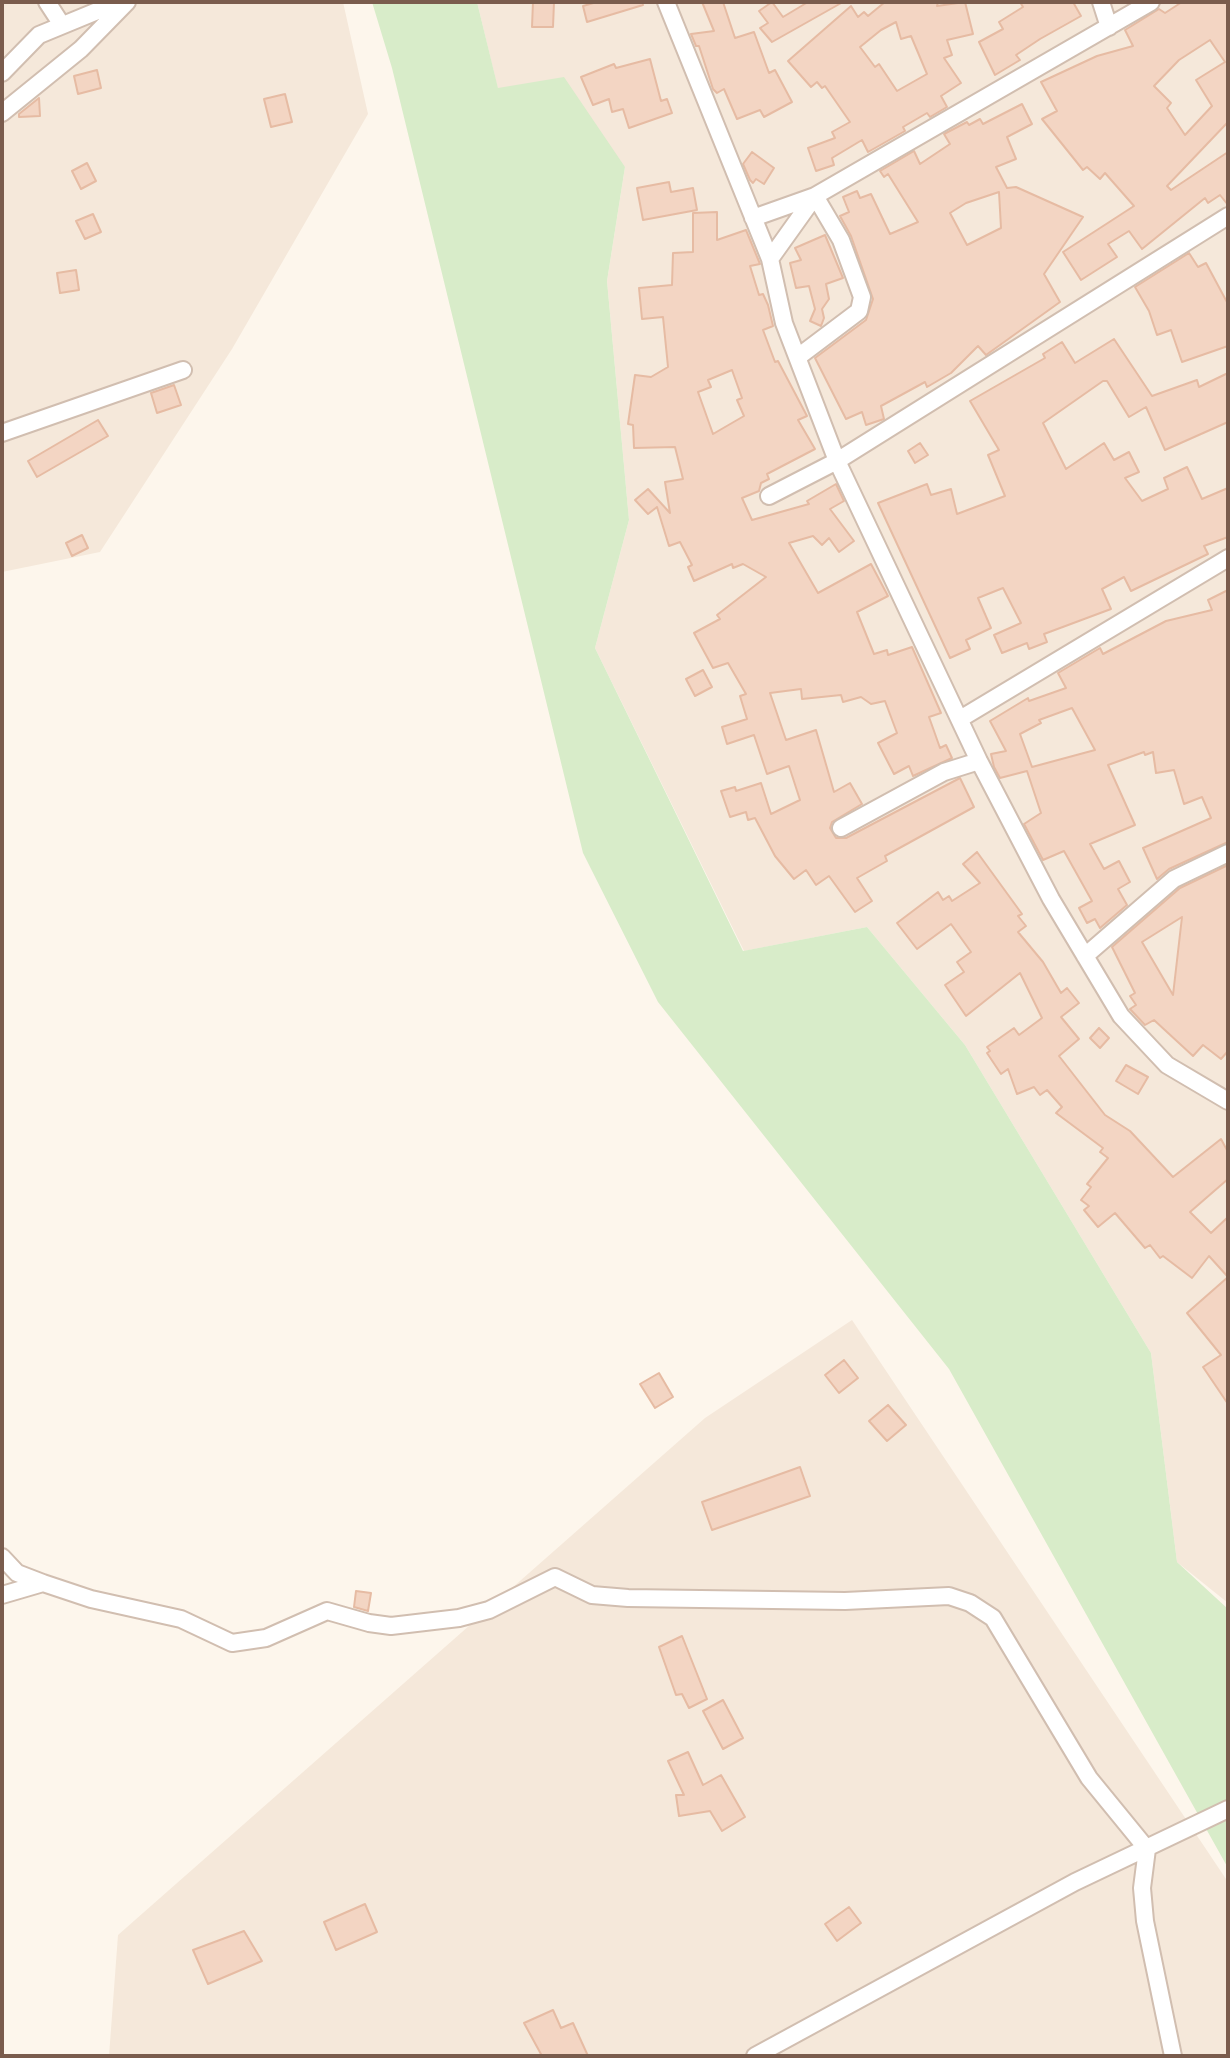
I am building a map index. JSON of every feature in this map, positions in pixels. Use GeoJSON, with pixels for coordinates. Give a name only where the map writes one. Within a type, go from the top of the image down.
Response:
{"type":"FeatureCollection","features":[{"type":"Feature","properties":{"kind":"street"},"geometry":{"type":"LineString","coordinates":[[47,2],[62,25]]}},
{"type":"Feature","properties":{"kind":"street"},"geometry":{"type":"LineString","coordinates":[[2,73],[39,35],[119,2]]}},
{"type":"Feature","properties":{"kind":"street"},"geometry":{"type":"LineString","coordinates":[[2,113],[81,49],[127,2]]}},
{"type":"Feature","properties":{"kind":"street"},"geometry":{"type":"LineString","coordinates":[[666,2],[770,259],[784,323],[837,461],[979,761],[1121,1016],[1149,1050],[1167,1065],[1228,1101]]}},
{"type":"Feature","properties":{"kind":"street"},"geometry":{"type":"LineString","coordinates":[[1101,2],[1109,27]]}},
{"type":"Feature","properties":{"kind":"street"},"geometry":{"type":"LineString","coordinates":[[753,218],[815,196],[1151,2]]}},
{"type":"Feature","properties":{"kind":"street"},"geometry":{"type":"LineString","coordinates":[[770,259],[815,196]]}},
{"type":"Feature","properties":{"kind":"street"},"geometry":{"type":"LineString","coordinates":[[798,357],[859,311],[862,297],[841,240],[815,196]]}},
{"type":"Feature","properties":{"kind":"street"},"geometry":{"type":"LineString","coordinates":[[769,496],[837,461],[1228,216]]}},
{"type":"Feature","properties":{"kind":"street"},"geometry":{"type":"LineString","coordinates":[[2,432],[183,370]]}},
{"type":"Feature","properties":{"kind":"street"},"geometry":{"type":"LineString","coordinates":[[960,719],[1228,558]]}},
{"type":"Feature","properties":{"kind":"street"},"geometry":{"type":"LineString","coordinates":[[841,828],[944,772],[979,761]]}},
{"type":"Feature","properties":{"kind":"street"},"geometry":{"type":"LineString","coordinates":[[1085,956],[1174,879],[1228,853]]}},
{"type":"Feature","properties":{"kind":"street"},"geometry":{"type":"LineString","coordinates":[[2,1557],[17,1573],[43,1583],[91,1599],[181,1619],[232,1643],[266,1638],[327,1611],[391,1626],[459,1618],[489,1610],[555,1577],[592,1595],[628,1598],[845,1601],[949,1596],[970,1603],[993,1618],[1089,1778],[1147,1849],[1142,1888],[1145,1921],[1173,2056]]}},
{"type":"Feature","properties":{"kind":"street"},"geometry":{"type":"LineString","coordinates":[[2,1595],[43,1583]]}},
{"type":"Feature","properties":{"kind":"street"},"geometry":{"type":"LineString","coordinates":[[755,2056],[1075,1882],[1228,1809]]}},
{"type":"Feature","properties":{"kind":"shaded area"},"geometry":{"type":"Polygon","coordinates":[[[2,2],[343,2],[368,114],[232,349],[100,552],[2,572],[2,2]]]}},
{"type":"Feature","properties":{"kind":"shaded area"},"geometry":{"type":"Polygon","coordinates":[[[477,2],[1228,2],[1228,1603],[1177,1562],[1151,1353],[965,1045],[867,927],[744,951],[595,648],[629,520],[607,281],[625,167],[498,89],[477,2]]]}},
{"type":"Feature","properties":{"kind":"shaded area"},"geometry":{"type":"Polygon","coordinates":[[[852,1320],[1228,1882],[1228,2056],[109,2056],[118,1935],[705,1418],[852,1320]]]}},
{"type":"Feature","properties":{"kind":"green space"},"geometry":{"type":"Polygon","coordinates":[[[372,2],[477,2],[498,88],[564,77],[625,167],[607,281],[629,520],[595,648],[743,951],[867,927],[965,1045],[1151,1353],[1177,1562],[1228,1609],[1228,1868],[949,1369],[658,1002],[583,853],[392,68],[372,2]]]}},
{"type":"Feature","properties":{"kind":"building"},"geometry":{"type":"Polygon","coordinates":[[[533,2],[554,2],[553,27],[532,27],[533,2]]]}},
{"type":"Feature","properties":{"kind":"building"},"geometry":{"type":"Polygon","coordinates":[[[597,2],[642,2],[643,5],[587,22],[583,6],[597,2]]]}},
{"type":"Feature","properties":{"kind":"building"},"geometry":{"type":"Polygon","coordinates":[[[702,2],[723,2],[735,38],[754,32],[769,73],[775,70],[792,102],[764,117],[760,110],[737,119],[724,89],[717,93],[713,89],[699,46],[696,46],[691,34],[714,31],[702,2]]]}},
{"type":"Feature","properties":{"kind":"building"},"geometry":{"type":"Polygon","coordinates":[[[772,2],[783,17],[808,2],[843,2],[772,42],[760,28],[768,23],[759,11],[772,2]]]}},
{"type":"Feature","properties":{"kind":"building"},"geometry":{"type":"Polygon","coordinates":[[[885,2],[938,2],[937,6],[965,2],[973,34],[947,40],[952,55],[944,58],[961,83],[941,96],[947,107],[930,117],[927,113],[903,127],[905,131],[868,152],[862,140],[832,158],[834,165],[816,171],[808,148],[835,138],[832,132],[850,122],[825,86],[822,88],[817,82],[811,87],[788,61],[851,6],[858,17],[864,12],[868,16],[885,2]],[[896,22],[860,47],[875,67],[879,64],[897,91],[927,74],[911,36],[901,39],[896,22]]]}},
{"type":"Feature","properties":{"kind":"building"},"geometry":{"type":"Polygon","coordinates":[[[1020,2],[1073,2],[1081,16],[1016,55],[1020,60],[995,75],[979,42],[1003,29],[999,22],[1023,7],[1020,2]]]}},
{"type":"Feature","properties":{"kind":"building"},"geometry":{"type":"Polygon","coordinates":[[[1182,2],[1228,2],[1228,122],[1167,186],[1171,190],[1228,152],[1228,205],[1220,195],[1208,203],[1205,198],[1142,249],[1129,231],[1108,244],[1117,257],[1081,280],[1063,252],[1134,206],[1105,173],[1100,179],[1087,167],[1083,170],[1042,119],[1057,111],[1041,82],[1097,56],[1133,46],[1125,30],[1159,9],[1165,13],[1182,2]],[[1210,40],[1179,60],[1154,86],[1171,103],[1167,108],[1185,135],[1212,106],[1196,80],[1225,62],[1210,40]]]}},
{"type":"Feature","properties":{"kind":"building"},"geometry":{"type":"Polygon","coordinates":[[[650,59],[661,101],[667,99],[672,113],[629,128],[623,109],[612,112],[609,99],[593,105],[581,77],[614,64],[616,68],[650,59]]]}},
{"type":"Feature","properties":{"kind":"building"},"geometry":{"type":"Polygon","coordinates":[[[97,70],[101,88],[78,94],[74,76],[97,70]]]}},
{"type":"Feature","properties":{"kind":"building"},"geometry":{"type":"Polygon","coordinates":[[[285,94],[292,122],[271,127],[264,99],[285,94]]]}},
{"type":"Feature","properties":{"kind":"building"},"geometry":{"type":"Polygon","coordinates":[[[39,98],[40,116],[19,117],[19,114],[39,98]]]}},
{"type":"Feature","properties":{"kind":"building"},"geometry":{"type":"Polygon","coordinates":[[[1022,104],[1032,124],[1007,137],[1016,159],[996,167],[1007,188],[1016,187],[1083,217],[1044,274],[1060,302],[986,355],[978,346],[951,373],[927,387],[925,382],[881,406],[884,419],[866,425],[862,412],[846,419],[815,358],[866,320],[873,299],[851,236],[840,216],[849,212],[843,197],[857,191],[860,198],[871,194],[890,234],[918,222],[888,174],[884,177],[880,171],[914,151],[920,164],[950,144],[944,134],[967,122],[969,125],[980,119],[983,124],[1022,104]],[[999,192],[966,203],[950,213],[967,245],[1001,228],[999,192]]]}},
{"type":"Feature","properties":{"kind":"building"},"geometry":{"type":"Polygon","coordinates":[[[752,152],[774,168],[764,184],[756,179],[753,183],[743,164],[752,152]]]}},
{"type":"Feature","properties":{"kind":"building"},"geometry":{"type":"Polygon","coordinates":[[[87,163],[96,181],[81,189],[72,171],[87,163]]]}},
{"type":"Feature","properties":{"kind":"building"},"geometry":{"type":"Polygon","coordinates":[[[669,182],[671,192],[693,188],[697,210],[643,220],[637,188],[669,182]]]}},
{"type":"Feature","properties":{"kind":"building"},"geometry":{"type":"Polygon","coordinates":[[[717,212],[717,240],[746,230],[760,264],[750,266],[759,295],[763,294],[768,305],[773,326],[763,330],[775,362],[778,361],[807,416],[798,420],[815,449],[767,474],[769,479],[761,483],[759,491],[742,498],[752,520],[809,504],[807,501],[836,484],[844,501],[830,509],[854,541],[839,552],[829,538],[822,545],[813,536],[789,543],[818,593],[871,564],[888,596],[857,612],[874,654],[887,650],[888,655],[912,647],[941,713],[929,717],[940,748],[946,745],[952,758],[913,776],[909,766],[894,774],[878,743],[897,733],[885,701],[871,704],[861,697],[843,702],[841,695],[802,699],[801,689],[770,693],[786,740],[816,730],[834,792],[850,783],[862,804],[832,822],[830,828],[836,838],[846,838],[960,778],[974,807],[885,856],[887,861],[857,878],[872,901],[855,912],[829,876],[816,885],[806,870],[794,879],[775,856],[755,818],[748,820],[746,812],[730,817],[721,791],[735,787],[736,791],[761,783],[771,814],[800,800],[789,766],[767,774],[754,735],[727,744],[722,727],[747,719],[740,696],[746,694],[728,663],[713,668],[694,633],[720,619],[717,615],[766,577],[743,564],[733,568],[732,564],[694,581],[688,567],[692,565],[680,542],[669,546],[657,507],[648,514],[635,500],[648,489],[670,513],[665,482],[683,479],[675,447],[634,448],[633,425],[628,424],[635,375],[651,377],[668,367],[663,317],[642,319],[639,288],[672,285],[673,253],[693,252],[693,213],[717,212]],[[732,370],[708,380],[711,387],[698,392],[713,434],[744,416],[737,400],[742,398],[732,370]]]}},
{"type":"Feature","properties":{"kind":"building"},"geometry":{"type":"Polygon","coordinates":[[[93,214],[101,232],[85,239],[76,221],[93,214]]]}},
{"type":"Feature","properties":{"kind":"building"},"geometry":{"type":"Polygon","coordinates":[[[825,235],[843,278],[826,284],[829,299],[822,309],[824,318],[821,326],[810,321],[815,309],[809,286],[796,288],[790,263],[801,260],[795,248],[825,235]]]}},
{"type":"Feature","properties":{"kind":"building"},"geometry":{"type":"Polygon","coordinates":[[[1189,253],[1198,267],[1206,263],[1228,304],[1228,346],[1182,362],[1171,330],[1157,335],[1149,311],[1135,287],[1189,253]]]}},
{"type":"Feature","properties":{"kind":"building"},"geometry":{"type":"Polygon","coordinates":[[[76,270],[79,290],[60,293],[57,273],[76,270]]]}},
{"type":"Feature","properties":{"kind":"building"},"geometry":{"type":"Polygon","coordinates":[[[1114,339],[1152,396],[1197,380],[1199,387],[1228,373],[1228,422],[1165,450],[1146,407],[1129,417],[1107,381],[1103,381],[1043,423],[1066,469],[1104,443],[1114,460],[1129,452],[1139,472],[1125,478],[1142,501],[1168,489],[1164,478],[1187,467],[1202,499],[1228,488],[1228,537],[1204,546],[1208,554],[1131,591],[1124,577],[1102,589],[1111,609],[1044,634],[1047,642],[1029,649],[1027,643],[1002,653],[994,635],[1021,623],[1003,588],[978,598],[991,628],[966,640],[970,649],[950,658],[878,503],[927,484],[931,495],[951,489],[957,514],[1005,496],[988,455],[999,450],[970,401],[1045,358],[1043,354],[1062,342],[1075,363],[1114,339]]]}},
{"type":"Feature","properties":{"kind":"building"},"geometry":{"type":"Polygon","coordinates":[[[174,385],[181,405],[157,413],[151,393],[174,385]]]}},
{"type":"Feature","properties":{"kind":"building"},"geometry":{"type":"Polygon","coordinates":[[[98,420],[108,436],[37,477],[28,461],[98,420]]]}},
{"type":"Feature","properties":{"kind":"building"},"geometry":{"type":"Polygon","coordinates":[[[920,443],[928,455],[915,463],[908,451],[920,443]]]}},
{"type":"Feature","properties":{"kind":"building"},"geometry":{"type":"Polygon","coordinates":[[[82,535],[88,548],[72,556],[66,543],[82,535]]]}},
{"type":"Feature","properties":{"kind":"building"},"geometry":{"type":"Polygon","coordinates":[[[1228,590],[1228,842],[1169,869],[1157,879],[1143,848],[1211,818],[1202,797],[1184,804],[1174,770],[1156,773],[1153,752],[1145,755],[1144,752],[1108,765],[1135,825],[1090,844],[1104,869],[1119,861],[1130,882],[1118,889],[1127,905],[1100,928],[1095,919],[1087,923],[1079,908],[1092,901],[1064,851],[1043,860],[1024,824],[1041,813],[1027,771],[1000,778],[991,754],[1006,751],[990,721],[1028,698],[1029,701],[1066,688],[1058,673],[1100,648],[1103,654],[1166,621],[1212,610],[1208,600],[1228,590]],[[1072,708],[1039,720],[1041,723],[1020,734],[1032,767],[1095,750],[1072,708]]]}},
{"type":"Feature","properties":{"kind":"building"},"geometry":{"type":"Polygon","coordinates":[[[703,670],[712,687],[695,696],[686,679],[703,670]]]}},
{"type":"Feature","properties":{"kind":"building"},"geometry":{"type":"Polygon","coordinates":[[[977,852],[1022,914],[1018,916],[1026,926],[1018,932],[1043,962],[1061,993],[1067,988],[1079,1003],[1061,1017],[1079,1039],[1059,1056],[1105,1115],[1130,1131],[1173,1177],[1221,1139],[1228,1152],[1228,1179],[1190,1212],[1211,1233],[1228,1217],[1228,1277],[1209,1256],[1192,1278],[1163,1256],[1160,1258],[1150,1245],[1145,1248],[1115,1213],[1098,1227],[1084,1210],[1089,1206],[1081,1200],[1091,1187],[1087,1184],[1108,1158],[1100,1152],[1103,1148],[1056,1113],[1062,1107],[1047,1090],[1040,1095],[1034,1087],[1017,1094],[1008,1069],[1001,1074],[987,1053],[990,1051],[987,1047],[1014,1028],[1019,1035],[1042,1018],[1020,973],[966,1016],[945,985],[964,972],[957,962],[971,952],[951,924],[917,949],[897,923],[938,892],[943,900],[949,896],[952,901],[980,883],[963,864],[977,852]]]}},
{"type":"Feature","properties":{"kind":"building"},"geometry":{"type":"Polygon","coordinates":[[[1228,865],[1228,1051],[1221,1059],[1203,1045],[1193,1056],[1154,1020],[1145,1025],[1130,1009],[1136,1005],[1130,996],[1135,993],[1112,947],[1180,888],[1228,865]],[[1182,917],[1142,942],[1173,995],[1182,917]]]}},
{"type":"Feature","properties":{"kind":"building"},"geometry":{"type":"Polygon","coordinates":[[[1099,1028],[1109,1038],[1100,1048],[1090,1038],[1099,1028]]]}},
{"type":"Feature","properties":{"kind":"building"},"geometry":{"type":"Polygon","coordinates":[[[1126,1065],[1148,1077],[1138,1094],[1116,1081],[1126,1065]]]}},
{"type":"Feature","properties":{"kind":"building"},"geometry":{"type":"Polygon","coordinates":[[[1228,1277],[1228,1404],[1203,1367],[1221,1355],[1187,1313],[1228,1277]]]}},
{"type":"Feature","properties":{"kind":"building"},"geometry":{"type":"Polygon","coordinates":[[[844,1360],[858,1378],[839,1393],[825,1375],[844,1360]]]}},
{"type":"Feature","properties":{"kind":"building"},"geometry":{"type":"Polygon","coordinates":[[[659,1373],[673,1397],[655,1408],[640,1384],[659,1373]]]}},
{"type":"Feature","properties":{"kind":"building"},"geometry":{"type":"Polygon","coordinates":[[[888,1405],[906,1425],[887,1441],[869,1421],[888,1405]]]}},
{"type":"Feature","properties":{"kind":"building"},"geometry":{"type":"Polygon","coordinates":[[[800,1467],[810,1496],[712,1530],[702,1502],[800,1467]]]}},
{"type":"Feature","properties":{"kind":"building"},"geometry":{"type":"Polygon","coordinates":[[[356,1591],[371,1593],[368,1611],[354,1607],[356,1591]]]}},
{"type":"Feature","properties":{"kind":"building"},"geometry":{"type":"Polygon","coordinates":[[[682,1636],[707,1699],[689,1708],[682,1694],[676,1695],[659,1647],[682,1636]]]}},
{"type":"Feature","properties":{"kind":"building"},"geometry":{"type":"Polygon","coordinates":[[[723,1700],[743,1738],[723,1749],[703,1711],[723,1700]]]}},
{"type":"Feature","properties":{"kind":"building"},"geometry":{"type":"Polygon","coordinates":[[[688,1752],[703,1785],[721,1775],[745,1817],[722,1831],[710,1811],[679,1816],[676,1795],[684,1795],[668,1761],[688,1752]]]}},
{"type":"Feature","properties":{"kind":"building"},"geometry":{"type":"Polygon","coordinates":[[[365,1904],[377,1932],[336,1950],[324,1922],[365,1904]]]}},
{"type":"Feature","properties":{"kind":"building"},"geometry":{"type":"Polygon","coordinates":[[[849,1907],[861,1923],[837,1941],[825,1924],[849,1907]]]}},
{"type":"Feature","properties":{"kind":"building"},"geometry":{"type":"Polygon","coordinates":[[[244,1931],[262,1961],[208,1984],[193,1950],[244,1931]]]}},
{"type":"Feature","properties":{"kind":"building"},"geometry":{"type":"Polygon","coordinates":[[[553,2010],[561,2028],[573,2023],[588,2056],[542,2056],[524,2023],[553,2010]]]}}]}
